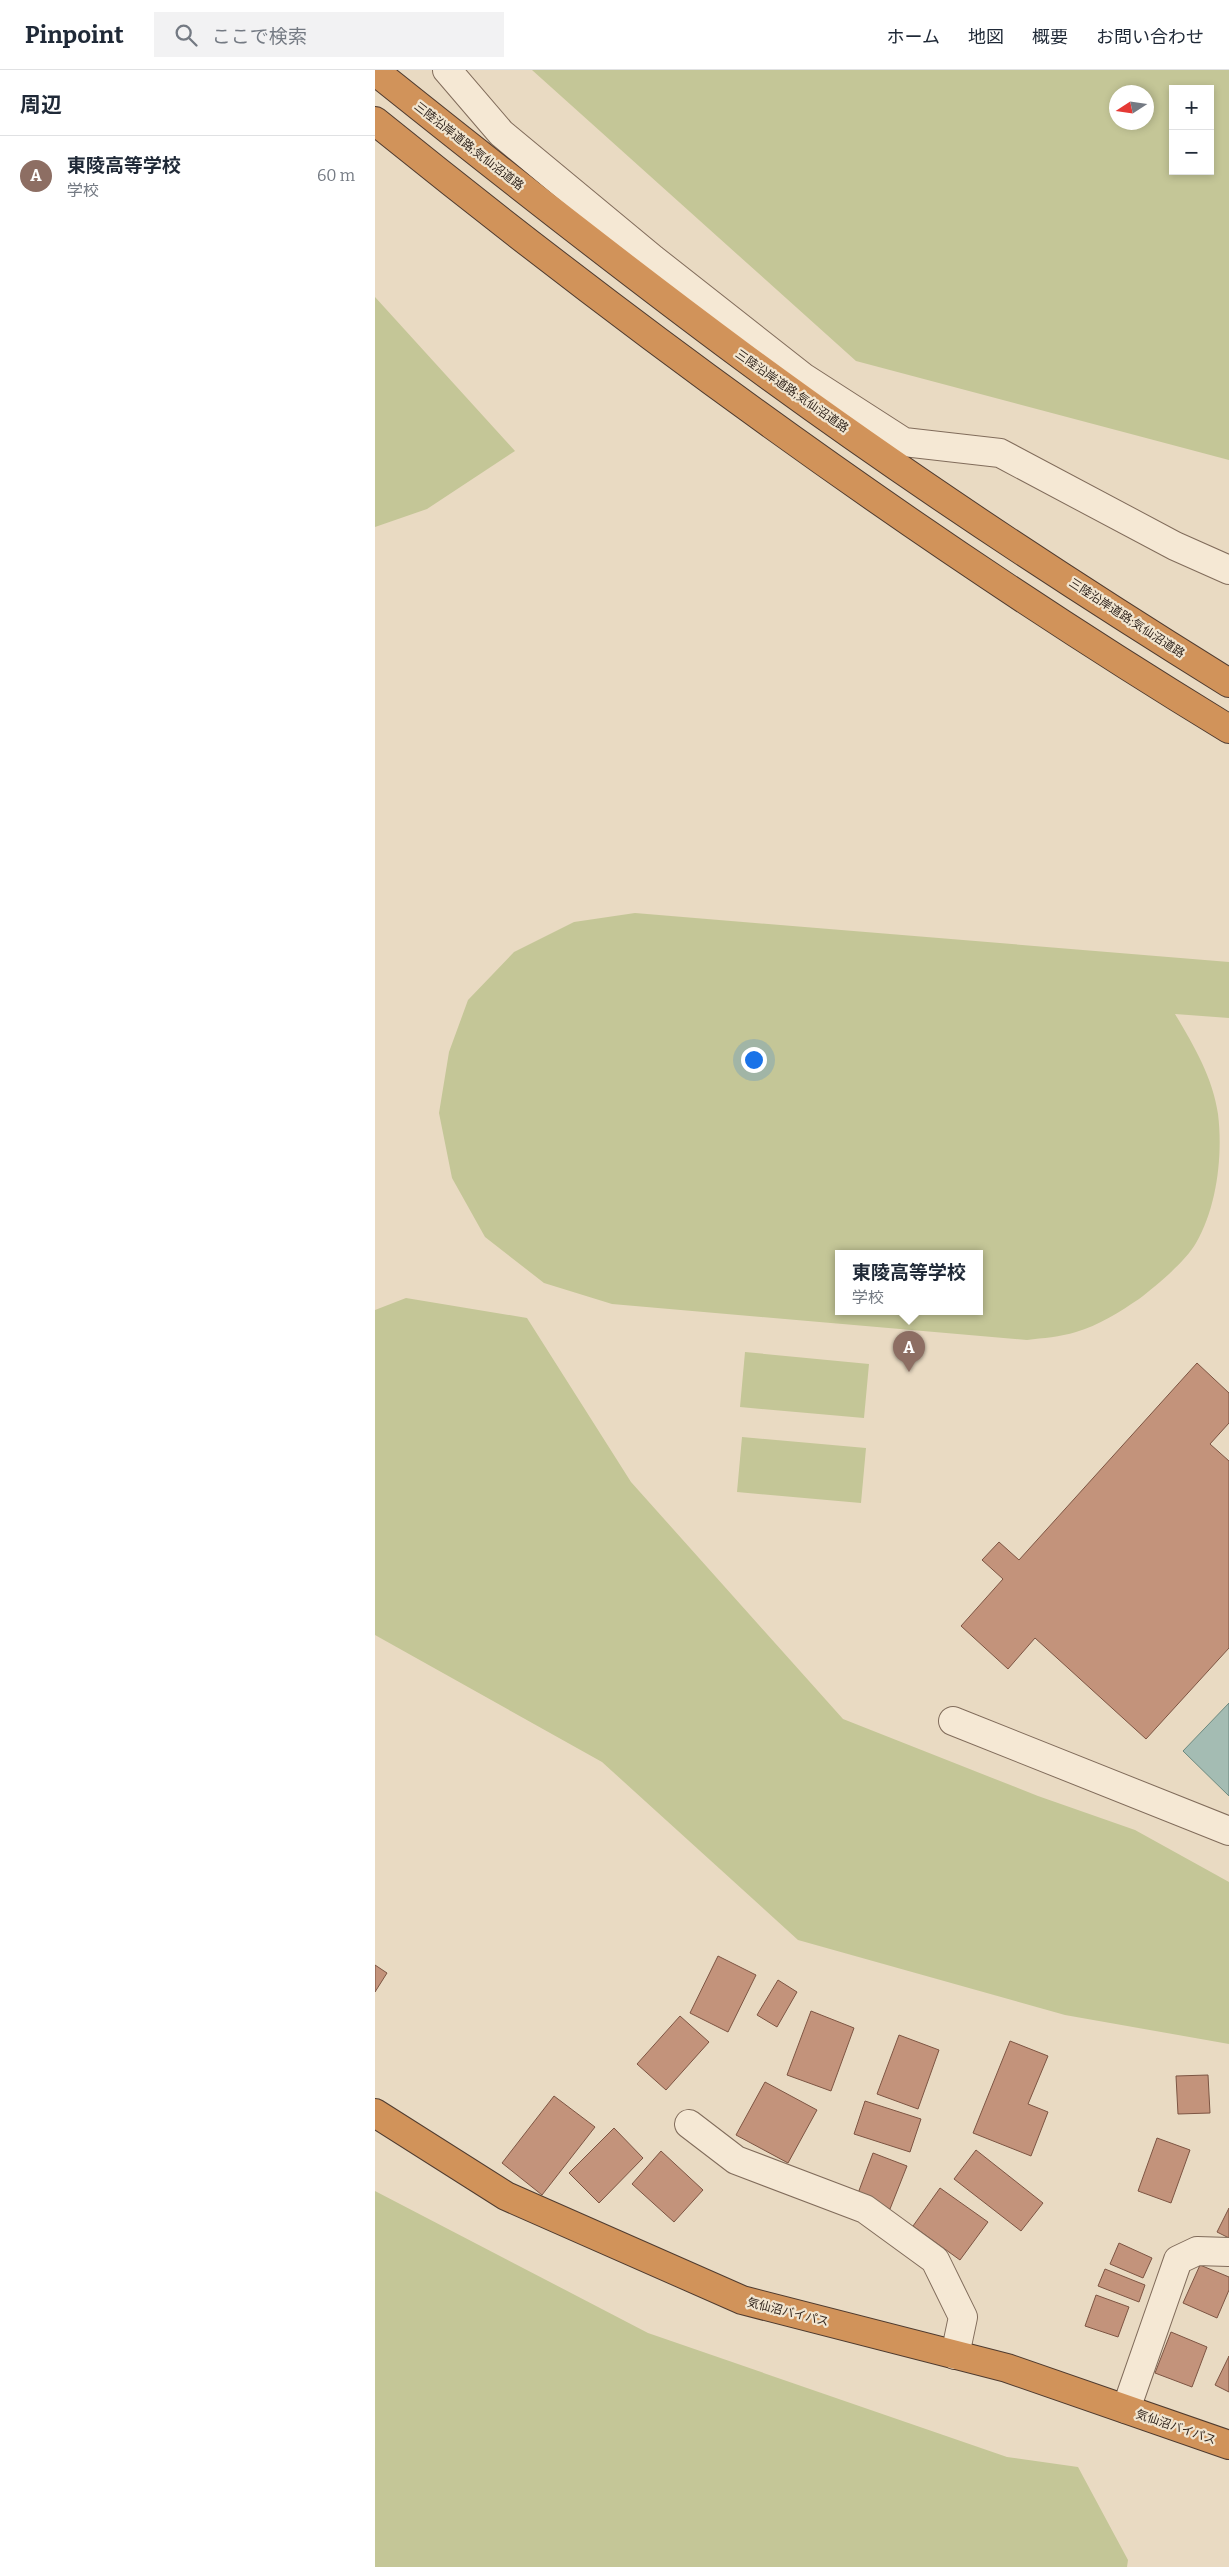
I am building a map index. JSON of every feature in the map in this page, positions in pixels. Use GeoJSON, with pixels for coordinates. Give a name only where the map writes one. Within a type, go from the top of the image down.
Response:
{"type":"FeatureCollection","features":[{"type":"Feature","properties":{"kind":"highway","name":"三陸沿岸道路;気仙沼道路"},"geometry":{"type":"LineString","coordinates":[[375,71],[496,168],[743,357],[954,505],[1229,683]]}},
{"type":"Feature","properties":{"kind":"highway"},"geometry":{"type":"LineString","coordinates":[[375,121],[475,202],[720,388],[933,539],[1138,673],[1229,729]]}},
{"type":"Feature","properties":{"kind":"highway","name":"気仙沼バイパス"},"geometry":{"type":"LineString","coordinates":[[375,2113],[506,2196],[742,2300],[1007,2368],[1229,2445]]}},
{"type":"Feature","properties":{"kind":"street"},"geometry":{"type":"LineString","coordinates":[[447,70],[501,133],[653,260],[803,377],[904,442],[1000,453],[1175,546],[1229,570]]}},
{"type":"Feature","properties":{"kind":"street"},"geometry":{"type":"LineString","coordinates":[[953,1721],[1229,1831]]}},
{"type":"Feature","properties":{"kind":"street"},"geometry":{"type":"LineString","coordinates":[[689,2124],[736,2160],[865,2209],[935,2260],[963,2317],[955,2355]]}},
{"type":"Feature","properties":{"kind":"street"},"geometry":{"type":"LineString","coordinates":[[1126,2409],[1179,2260],[1197,2251],[1229,2252]]}},
{"type":"Feature","properties":{"kind":"green space"},"geometry":{"type":"Polygon","coordinates":[[[532,70],[1229,70],[1229,460],[856,361],[532,70]]]}},
{"type":"Feature","properties":{"kind":"green space"},"geometry":{"type":"Polygon","coordinates":[[[375,297],[515,451],[427,509],[375,527],[375,297]]]}},
{"type":"Feature","properties":{"kind":"green space"},"geometry":{"type":"Polygon","coordinates":[[[635,913],[1229,962],[1229,1018],[1175,1014],[1207,1074],[1218,1114],[1220,1146],[1217,1180],[1214,1197],[1203,1229],[1196,1243],[1178,1266],[1146,1294],[1125,1308],[1101,1322],[1084,1329],[1064,1335],[1027,1340],[612,1304],[544,1283],[485,1237],[452,1178],[439,1113],[449,1052],[468,1000],[514,952],[574,922],[635,913]]]}},
{"type":"Feature","properties":{"kind":"green space"},"geometry":{"type":"Polygon","coordinates":[[[406,1298],[527,1318],[631,1482],[843,1719],[1038,1796],[1135,1830],[1229,1882],[1229,2044],[1065,2015],[798,1940],[602,1762],[375,1635],[375,1310],[406,1298]]]}},
{"type":"Feature","properties":{"kind":"green space"},"geometry":{"type":"Polygon","coordinates":[[[745,1352],[869,1364],[864,1418],[740,1407],[745,1352]]]}},
{"type":"Feature","properties":{"kind":"green space"},"geometry":{"type":"Polygon","coordinates":[[[742,1437],[866,1448],[861,1503],[737,1492],[742,1437]]]}},
{"type":"Feature","properties":{"kind":"green space"},"geometry":{"type":"Polygon","coordinates":[[[375,2191],[648,2333],[1007,2457],[1078,2467],[1128,2560],[1127,2567],[375,2567],[375,2191]]]}},
{"type":"Feature","properties":{"kind":"shaded area"},"geometry":{"type":"Polygon","coordinates":[[[1229,1703],[1229,1796],[1183,1751],[1229,1703]]]}},
{"type":"Feature","properties":{"kind":"building"},"geometry":{"type":"Polygon","coordinates":[[[1197,1363],[1229,1393],[1229,1423],[1210,1444],[1229,1461],[1229,1648],[1146,1739],[1035,1638],[1008,1669],[961,1626],[1003,1579],[982,1560],[999,1542],[1019,1560],[1197,1363]]]}},
{"type":"Feature","properties":{"kind":"building"},"geometry":{"type":"Polygon","coordinates":[[[718,1956],[756,1975],[728,2032],[690,2013],[718,1956]]]}},
{"type":"Feature","properties":{"kind":"building"},"geometry":{"type":"Polygon","coordinates":[[[375,1965],[387,1973],[375,1992],[375,1965]]]}},
{"type":"Feature","properties":{"kind":"building"},"geometry":{"type":"Polygon","coordinates":[[[778,1980],[797,1992],[777,2027],[757,2015],[778,1980]]]}},
{"type":"Feature","properties":{"kind":"building"},"geometry":{"type":"Polygon","coordinates":[[[811,2011],[854,2028],[831,2091],[787,2075],[811,2011]]]}},
{"type":"Feature","properties":{"kind":"building"},"geometry":{"type":"Polygon","coordinates":[[[680,2016],[709,2042],[666,2090],[637,2064],[680,2016]]]}},
{"type":"Feature","properties":{"kind":"building"},"geometry":{"type":"Polygon","coordinates":[[[899,2035],[939,2050],[918,2109],[877,2094],[899,2035]]]}},
{"type":"Feature","properties":{"kind":"building"},"geometry":{"type":"Polygon","coordinates":[[[1010,2041],[1048,2056],[1028,2104],[1048,2112],[1031,2156],[973,2133],[1010,2041]]]}},
{"type":"Feature","properties":{"kind":"building"},"geometry":{"type":"Polygon","coordinates":[[[1208,2075],[1210,2113],[1178,2114],[1176,2076],[1208,2075]]]}},
{"type":"Feature","properties":{"kind":"building"},"geometry":{"type":"Polygon","coordinates":[[[765,2082],[817,2110],[788,2163],[736,2135],[765,2082]]]}},
{"type":"Feature","properties":{"kind":"building"},"geometry":{"type":"Polygon","coordinates":[[[554,2096],[595,2127],[542,2195],[502,2163],[554,2096]]]}},
{"type":"Feature","properties":{"kind":"building"},"geometry":{"type":"Polygon","coordinates":[[[865,2101],[921,2119],[910,2152],[854,2134],[865,2101]]]}},
{"type":"Feature","properties":{"kind":"building"},"geometry":{"type":"Polygon","coordinates":[[[614,2128],[643,2158],[599,2203],[569,2173],[614,2128]]]}},
{"type":"Feature","properties":{"kind":"building"},"geometry":{"type":"Polygon","coordinates":[[[1157,2138],[1190,2150],[1171,2203],[1138,2191],[1157,2138]]]}},
{"type":"Feature","properties":{"kind":"building"},"geometry":{"type":"Polygon","coordinates":[[[976,2150],[1043,2203],[1021,2231],[954,2179],[976,2150]]]}},
{"type":"Feature","properties":{"kind":"building"},"geometry":{"type":"Polygon","coordinates":[[[661,2151],[703,2190],[674,2222],[632,2184],[661,2151]]]}},
{"type":"Feature","properties":{"kind":"building"},"geometry":{"type":"Polygon","coordinates":[[[873,2153],[907,2166],[890,2209],[857,2196],[873,2153]]]}},
{"type":"Feature","properties":{"kind":"building"},"geometry":{"type":"Polygon","coordinates":[[[940,2188],[988,2222],[960,2260],[913,2226],[940,2188]]]}},
{"type":"Feature","properties":{"kind":"building"},"geometry":{"type":"Polygon","coordinates":[[[1229,2208],[1229,2238],[1217,2232],[1229,2208]]]}},
{"type":"Feature","properties":{"kind":"building"},"geometry":{"type":"Polygon","coordinates":[[[1119,2243],[1152,2258],[1143,2278],[1110,2264],[1119,2243]]]}},
{"type":"Feature","properties":{"kind":"building"},"geometry":{"type":"Polygon","coordinates":[[[1200,2265],[1229,2277],[1229,2290],[1217,2318],[1183,2303],[1200,2265]]]}},
{"type":"Feature","properties":{"kind":"building"},"geometry":{"type":"Polygon","coordinates":[[[1105,2269],[1145,2285],[1139,2302],[1098,2286],[1105,2269]]]}},
{"type":"Feature","properties":{"kind":"building"},"geometry":{"type":"Polygon","coordinates":[[[1096,2295],[1129,2307],[1118,2337],[1085,2326],[1096,2295]]]}},
{"type":"Feature","properties":{"kind":"building"},"geometry":{"type":"Polygon","coordinates":[[[1171,2332],[1207,2347],[1192,2387],[1155,2373],[1171,2332]]]}},
{"type":"Feature","properties":{"kind":"building"},"geometry":{"type":"Polygon","coordinates":[[[1229,2356],[1229,2392],[1215,2385],[1229,2356]]]}},
{"type":"Feature","properties":{"kind":"place","name":"東陵高等学校"},"geometry":{"type":"Point","coordinates":[909,1372]}}]}
